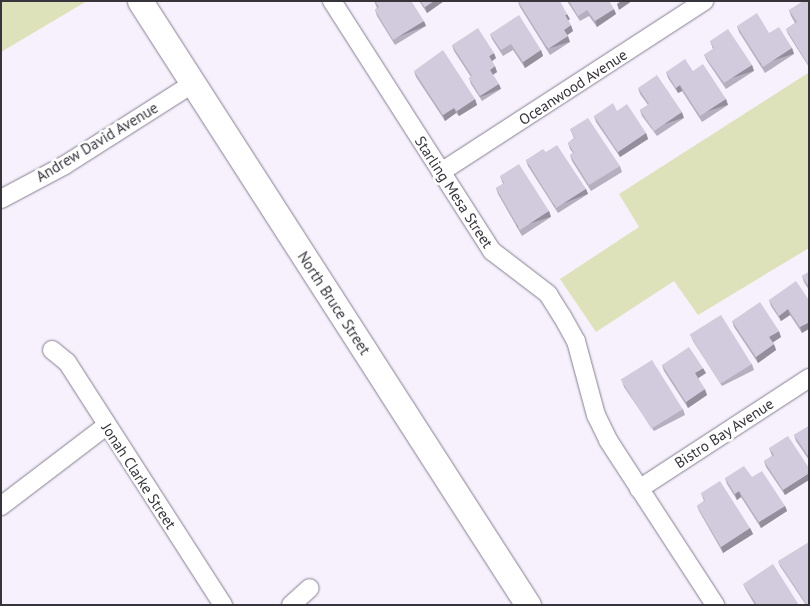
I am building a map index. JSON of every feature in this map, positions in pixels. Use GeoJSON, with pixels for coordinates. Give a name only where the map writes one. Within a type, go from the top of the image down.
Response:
{"type":"FeatureCollection","features":[{"type":"Feature","properties":{"kind":"street","name":"North Bruce Street"},"geometry":{"type":"LineString","coordinates":[[140,1],[528,605]]}},
{"type":"Feature","properties":{"kind":"street","name":"Starling Mesa Street"},"geometry":{"type":"LineString","coordinates":[[332,1],[492,251],[548,294],[562,316],[576,341],[600,423],[639,488],[715,605]]}},
{"type":"Feature","properties":{"kind":"street","name":"Oceanwood Avenue"},"geometry":{"type":"LineString","coordinates":[[441,172],[704,1]]}},
{"type":"Feature","properties":{"kind":"street","name":"Andrew David Avenue"},"geometry":{"type":"LineString","coordinates":[[1,199],[65,165],[192,84]]}},
{"type":"Feature","properties":{"kind":"street","name":"Jonah Clarke Street"},"geometry":{"type":"LineString","coordinates":[[52,350],[67,362],[106,426],[222,605]]}},
{"type":"Feature","properties":{"kind":"street","name":"Bistro Bay Avenue"},"geometry":{"type":"LineString","coordinates":[[639,488],[809,378]]}},
{"type":"Feature","properties":{"kind":"street"},"geometry":{"type":"LineString","coordinates":[[1,506],[106,426]]}},
{"type":"Feature","properties":{"kind":"street"},"geometry":{"type":"LineString","coordinates":[[291,605],[310,588]]}},
{"type":"Feature","properties":{"kind":"green space"},"geometry":{"type":"Polygon","coordinates":[[[1,1],[87,1],[1,52],[1,1]]]}},
{"type":"Feature","properties":{"kind":"green space"},"geometry":{"type":"Polygon","coordinates":[[[808,73],[809,248],[698,315],[674,281],[596,332],[560,279],[639,227],[619,194],[808,73]]]}},
{"type":"Feature","properties":{"kind":"building"},"geometry":{"type":"Polygon","coordinates":[[[375,1],[411,1],[424,21],[393,40],[375,10],[379,7],[375,1]]]}},
{"type":"Feature","properties":{"kind":"building"},"geometry":{"type":"Polygon","coordinates":[[[420,1],[434,1],[425,7],[420,1]]]}},
{"type":"Feature","properties":{"kind":"building"},"geometry":{"type":"Polygon","coordinates":[[[518,1],[560,1],[571,25],[564,30],[568,36],[548,49],[518,1]]]}},
{"type":"Feature","properties":{"kind":"building"},"geometry":{"type":"Polygon","coordinates":[[[569,1],[609,1],[614,9],[595,21],[587,10],[578,16],[569,1]]]}},
{"type":"Feature","properties":{"kind":"building"},"geometry":{"type":"Polygon","coordinates":[[[803,1],[809,1],[808,64],[786,29],[797,22],[789,10],[803,1]]]}},
{"type":"Feature","properties":{"kind":"building"},"geometry":{"type":"Polygon","coordinates":[[[757,13],[769,33],[779,27],[792,48],[763,67],[737,26],[757,13]]]}},
{"type":"Feature","properties":{"kind":"building"},"geometry":{"type":"Polygon","coordinates":[[[519,15],[541,50],[523,62],[511,44],[501,50],[490,34],[519,15]]]}},
{"type":"Feature","properties":{"kind":"building"},"geometry":{"type":"Polygon","coordinates":[[[478,28],[494,53],[489,56],[495,66],[490,70],[499,84],[480,96],[469,78],[472,76],[452,45],[478,28]]]}},
{"type":"Feature","properties":{"kind":"building"},"geometry":{"type":"Polygon","coordinates":[[[728,29],[752,65],[724,83],[704,55],[714,48],[710,41],[728,29]]]}},
{"type":"Feature","properties":{"kind":"building"},"geometry":{"type":"Polygon","coordinates":[[[443,50],[475,99],[457,111],[454,108],[443,115],[414,71],[443,50]]]}},
{"type":"Feature","properties":{"kind":"building"},"geometry":{"type":"Polygon","coordinates":[[[685,59],[693,71],[703,64],[726,99],[700,116],[680,85],[676,88],[666,72],[685,59]]]}},
{"type":"Feature","properties":{"kind":"building"},"geometry":{"type":"Polygon","coordinates":[[[657,75],[682,112],[654,131],[640,110],[649,104],[638,88],[657,75]]]}},
{"type":"Feature","properties":{"kind":"building"},"geometry":{"type":"Polygon","coordinates":[[[613,103],[617,111],[627,104],[646,133],[618,152],[594,116],[613,103]]]}},
{"type":"Feature","properties":{"kind":"building"},"geometry":{"type":"Polygon","coordinates":[[[588,118],[620,166],[589,185],[570,155],[574,153],[568,143],[575,138],[570,129],[588,118]]]}},
{"type":"Feature","properties":{"kind":"building"},"geometry":{"type":"Polygon","coordinates":[[[557,145],[586,189],[556,208],[526,160],[543,149],[546,152],[557,145]]]}},
{"type":"Feature","properties":{"kind":"building"},"geometry":{"type":"Polygon","coordinates":[[[519,164],[549,211],[520,230],[496,188],[504,183],[500,176],[519,164]]]}},
{"type":"Feature","properties":{"kind":"building"},"geometry":{"type":"Polygon","coordinates":[[[809,272],[809,287],[802,276],[809,272]]]}},
{"type":"Feature","properties":{"kind":"building"},"geometry":{"type":"Polygon","coordinates":[[[796,281],[809,300],[809,322],[800,327],[788,309],[779,316],[769,300],[796,281]]]}},
{"type":"Feature","properties":{"kind":"building"},"geometry":{"type":"Polygon","coordinates":[[[760,302],[779,331],[769,337],[774,344],[756,357],[732,321],[760,302]]]}},
{"type":"Feature","properties":{"kind":"building"},"geometry":{"type":"Polygon","coordinates":[[[721,315],[752,364],[720,384],[690,335],[721,315]]]}},
{"type":"Feature","properties":{"kind":"building"},"geometry":{"type":"Polygon","coordinates":[[[689,347],[703,368],[695,373],[705,389],[686,402],[662,365],[689,347]]]}},
{"type":"Feature","properties":{"kind":"building"},"geometry":{"type":"Polygon","coordinates":[[[652,360],[683,409],[651,429],[621,380],[652,360]]]}},
{"type":"Feature","properties":{"kind":"building"},"geometry":{"type":"Polygon","coordinates":[[[809,426],[809,457],[794,435],[809,426]]]}},
{"type":"Feature","properties":{"kind":"building"},"geometry":{"type":"Polygon","coordinates":[[[788,436],[809,468],[809,473],[783,490],[764,461],[774,455],[769,448],[788,436]]]}},
{"type":"Feature","properties":{"kind":"building"},"geometry":{"type":"Polygon","coordinates":[[[744,466],[752,477],[762,471],[785,506],[759,522],[739,491],[735,494],[725,478],[744,466]]]}},
{"type":"Feature","properties":{"kind":"building"},"geometry":{"type":"Polygon","coordinates":[[[720,481],[750,528],[721,547],[697,506],[705,500],[701,493],[720,481]]]}},
{"type":"Feature","properties":{"kind":"building"},"geometry":{"type":"Polygon","coordinates":[[[809,542],[809,605],[807,605],[778,561],[809,542]]]}},
{"type":"Feature","properties":{"kind":"building"},"geometry":{"type":"Polygon","coordinates":[[[773,564],[799,605],[757,605],[743,584],[773,564]]]}}]}
